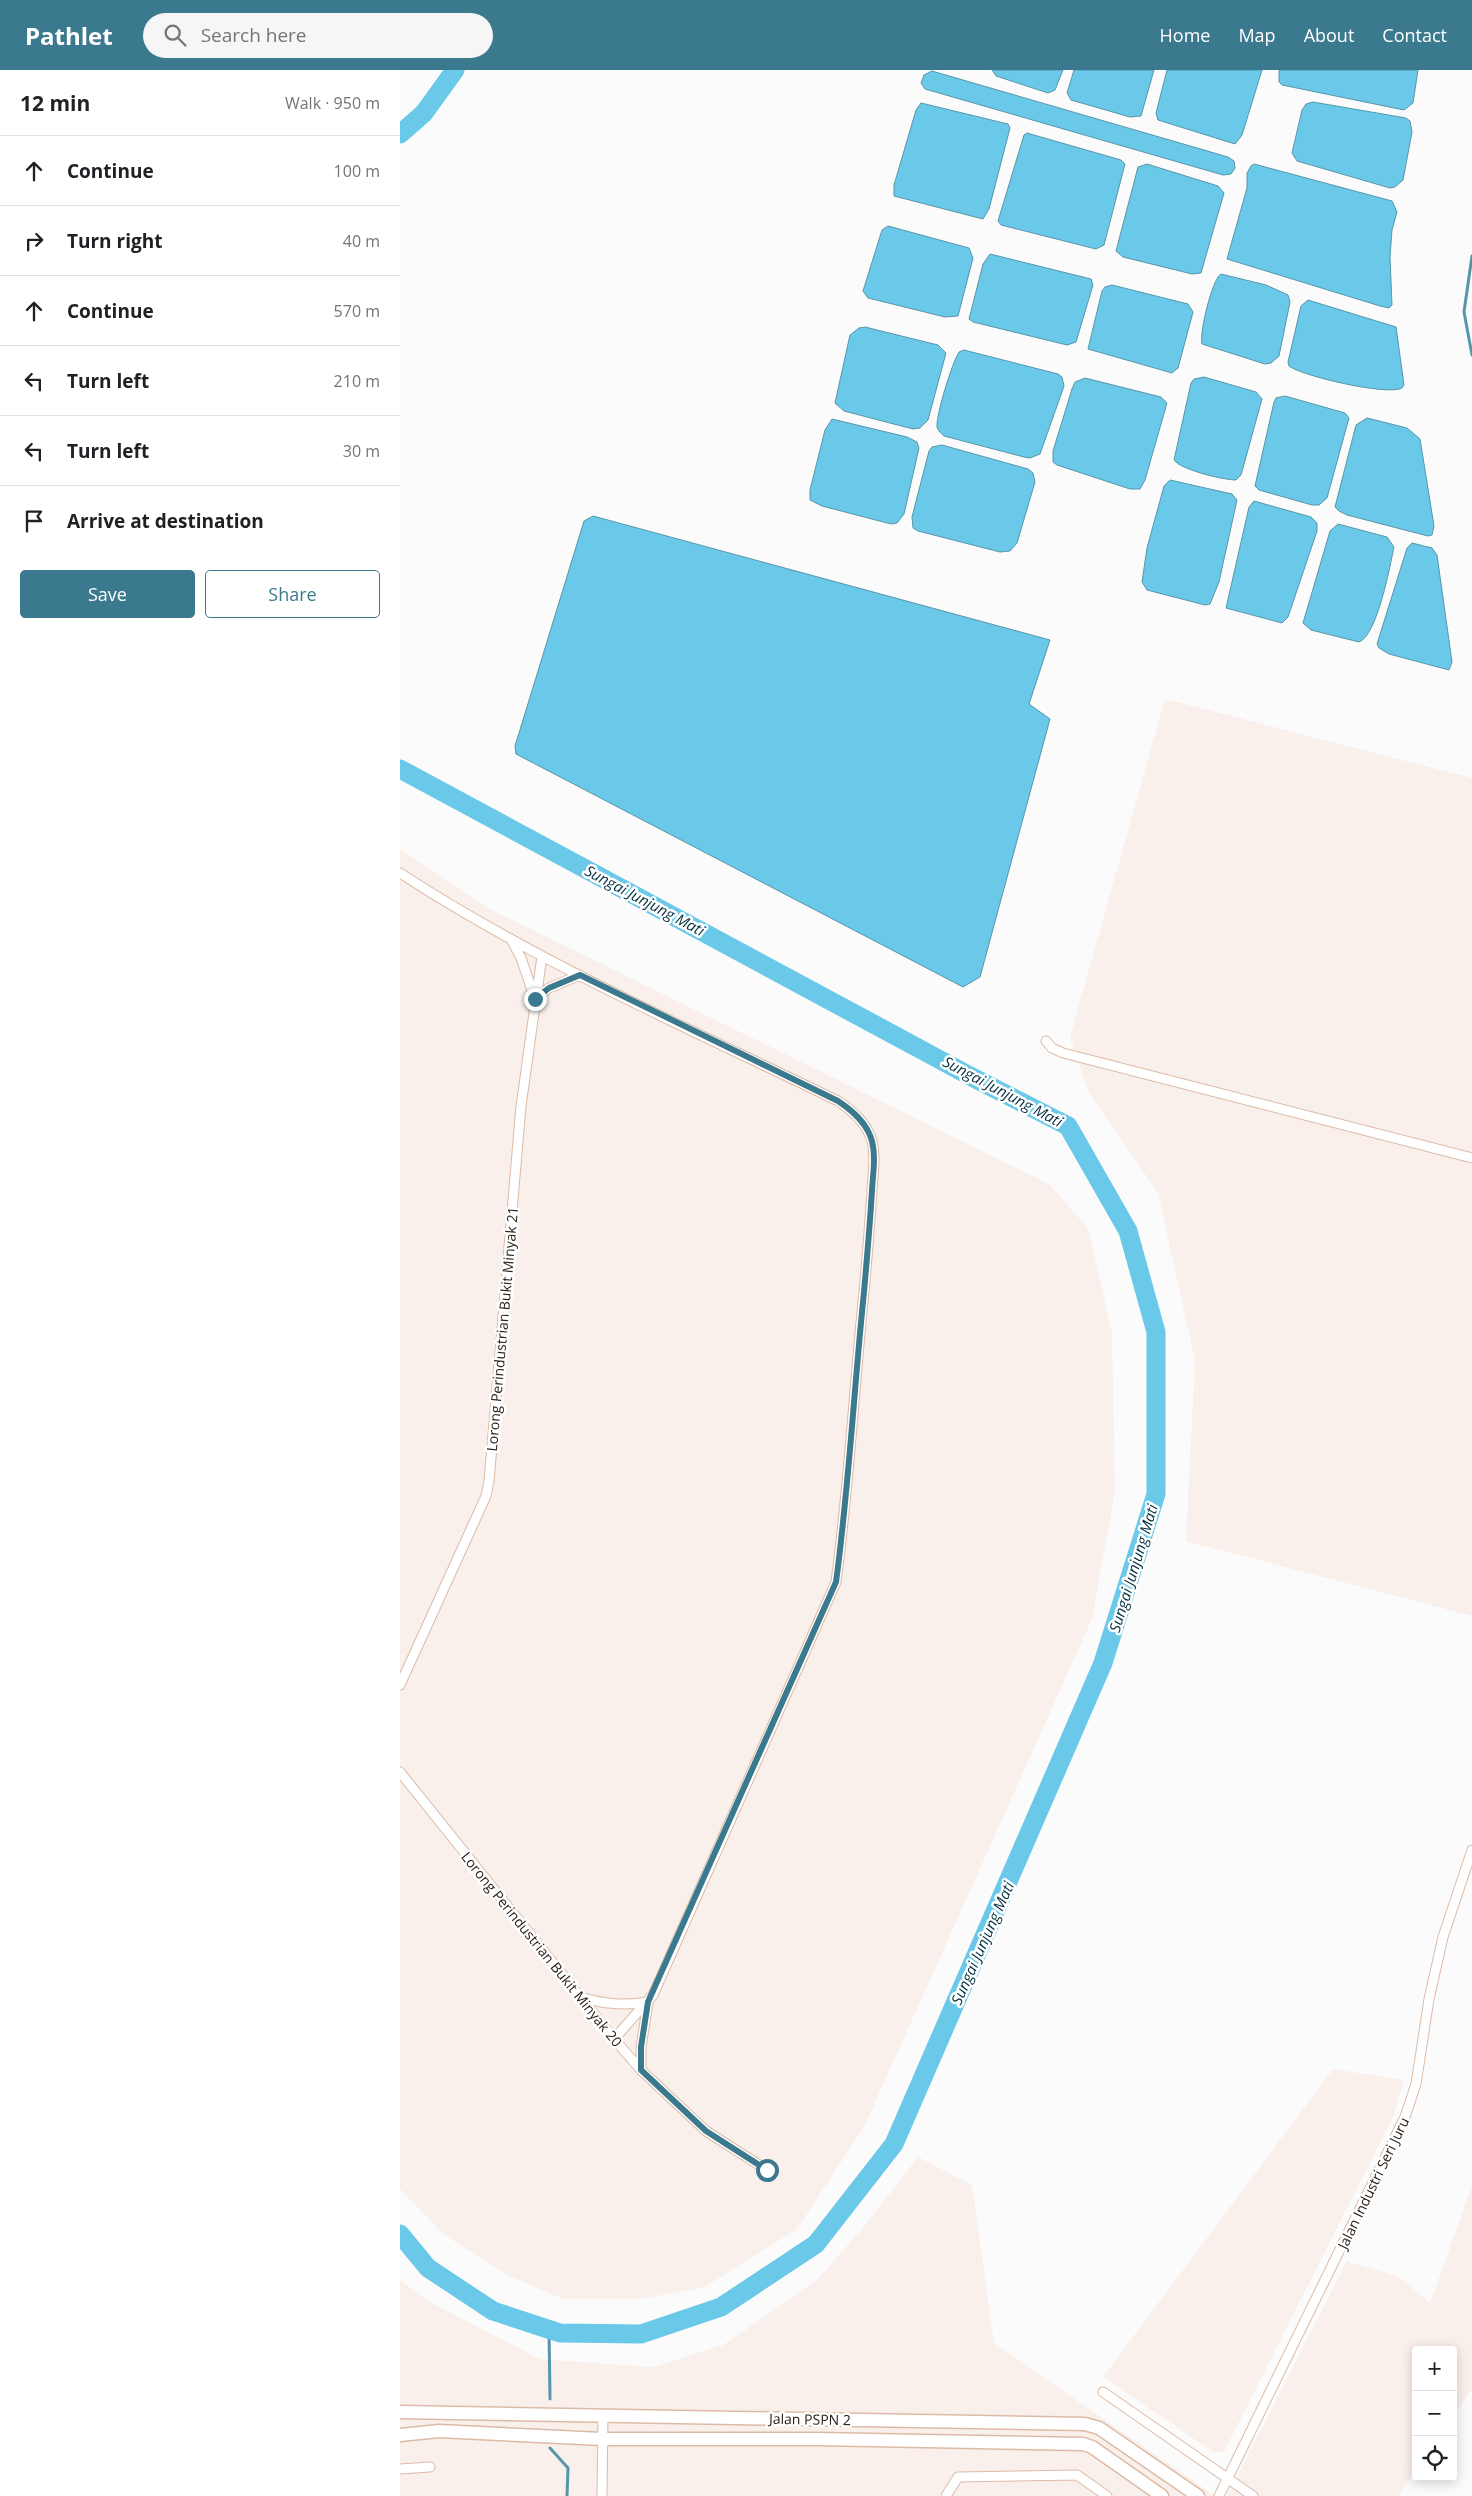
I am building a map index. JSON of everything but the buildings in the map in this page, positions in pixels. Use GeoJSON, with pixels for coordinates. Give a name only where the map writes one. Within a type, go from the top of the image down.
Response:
{"type":"FeatureCollection","features":[{"type":"Feature","properties":{"kind":"street"},"geometry":{"type":"LineString","coordinates":[[400,873],[454,908],[542,956],[838,1101],[864,1123],[872,1139],[874,1156],[845,1518],[836,1582],[648,2002],[641,2047],[641,2070]]}},
{"type":"Feature","properties":{"kind":"street"},"geometry":{"type":"LineString","coordinates":[[510,939],[523,965],[535,999],[549,988],[580,975]]}},
{"type":"Feature","properties":{"kind":"street","name":"Lorong Perindustrian Bukit Minyak 21"},"geometry":{"type":"LineString","coordinates":[[400,1685],[486,1496],[489,1482],[521,1106],[542,956]]}},
{"type":"Feature","properties":{"kind":"street"},"geometry":{"type":"LineString","coordinates":[[1046,1041],[1052,1048],[1063,1053],[1472,1158]]}},
{"type":"Feature","properties":{"kind":"street","name":"Lorong Perindustrian Bukit Minyak 20"},"geometry":{"type":"LineString","coordinates":[[400,1772],[580,1997],[641,2070],[706,2131],[767,2170]]}},
{"type":"Feature","properties":{"kind":"street","name":"Jalan Industri Seri Juru"},"geometry":{"type":"LineString","coordinates":[[1218,2496],[1405,2117],[1416,2084],[1429,2000],[1443,1937],[1472,1850]]}},
{"type":"Feature","properties":{"kind":"street"},"geometry":{"type":"LineString","coordinates":[[580,1997],[605,2004],[626,2006],[648,2002]]}},
{"type":"Feature","properties":{"kind":"street"},"geometry":{"type":"LineString","coordinates":[[614,2039],[648,2002]]}},
{"type":"Feature","properties":{"kind":"street"},"geometry":{"type":"LineString","coordinates":[[1103,2392],[1253,2496]]}},
{"type":"Feature","properties":{"kind":"street","name":"Jalan PSPN 2"},"geometry":{"type":"LineString","coordinates":[[400,2412],[1085,2424],[1099,2428],[1198,2496]]}},
{"type":"Feature","properties":{"kind":"street"},"geometry":{"type":"LineString","coordinates":[[602,2496],[603,2416]]}},
{"type":"Feature","properties":{"kind":"street","name":"Jalan PSPN 2"},"geometry":{"type":"LineString","coordinates":[[400,2435],[439,2431],[602,2439],[817,2438],[1083,2444],[1092,2447],[1162,2496]]}},
{"type":"Feature","properties":{"kind":"street"},"geometry":{"type":"LineString","coordinates":[[400,2469],[430,2467]]}},
{"type":"Feature","properties":{"kind":"street"},"geometry":{"type":"LineString","coordinates":[[946,2496],[958,2477],[1077,2475],[1107,2496]]}},
{"type":"Feature","properties":{"kind":"shaded area"},"geometry":{"type":"Polygon","coordinates":[[[1165,699],[1472,778],[1472,1616],[1186,1541],[1195,1360],[1158,1193],[1088,1091],[1070,1037],[1165,699]]]}},
{"type":"Feature","properties":{"kind":"shaded area"},"geometry":{"type":"Polygon","coordinates":[[[400,849],[488,908],[1049,1184],[1088,1228],[1112,1333],[1115,1491],[1092,1619],[864,2127],[797,2229],[703,2288],[639,2299],[563,2299],[507,2275],[443,2234],[400,2189],[400,849]]]}},
{"type":"Feature","properties":{"kind":"shaded area"},"geometry":{"type":"Polygon","coordinates":[[[1333,2069],[1404,2080],[1394,2115],[1224,2452],[1213,2452],[1103,2377],[1333,2069]]]}},
{"type":"Feature","properties":{"kind":"shaded area"},"geometry":{"type":"Polygon","coordinates":[[[918,2157],[972,2185],[994,2343],[1215,2496],[400,2496],[400,2280],[430,2302],[540,2359],[653,2367],[723,2345],[817,2280],[862,2229],[918,2157]]]}},
{"type":"Feature","properties":{"kind":"shaded area"},"geometry":{"type":"Polygon","coordinates":[[[1472,2186],[1472,2389],[1457,2410],[1457,2346],[1412,2346],[1412,2477],[1398,2496],[1227,2496],[1347,2261],[1399,2277],[1430,2303],[1472,2186]]]}},
{"type":"Feature","properties":{"kind":"water"},"geometry":{"type":"Polygon","coordinates":[[[992,70],[1063,70],[1055,90],[1048,93],[996,76],[992,70]]]}},
{"type":"Feature","properties":{"kind":"water"},"geometry":{"type":"Polygon","coordinates":[[[1074,70],[1154,70],[1141,116],[1130,117],[1071,100],[1067,93],[1074,70]]]}},
{"type":"Feature","properties":{"kind":"water"},"geometry":{"type":"Polygon","coordinates":[[[1167,70],[1262,70],[1242,135],[1235,144],[1158,120],[1156,113],[1167,70]]]}},
{"type":"Feature","properties":{"kind":"water"},"geometry":{"type":"Polygon","coordinates":[[[1279,70],[1418,70],[1413,103],[1404,110],[1282,85],[1279,82],[1279,70]]]}},
{"type":"Feature","properties":{"kind":"water"},"geometry":{"type":"Polygon","coordinates":[[[932,71],[1228,157],[1234,161],[1235,168],[1231,174],[1223,175],[925,89],[921,83],[924,75],[932,71]]]}},
{"type":"Feature","properties":{"kind":"water"},"geometry":{"type":"Polygon","coordinates":[[[1313,102],[1406,118],[1410,121],[1412,132],[1403,180],[1395,187],[1390,188],[1297,161],[1292,153],[1302,110],[1306,104],[1313,102]]]}},
{"type":"Feature","properties":{"kind":"water"},"geometry":{"type":"Polygon","coordinates":[[[921,103],[1008,124],[1010,128],[989,209],[983,219],[894,196],[894,185],[916,110],[921,103]]]}},
{"type":"Feature","properties":{"kind":"water"},"geometry":{"type":"Polygon","coordinates":[[[1027,133],[1121,160],[1125,164],[1104,245],[1096,249],[1001,225],[998,221],[1024,135],[1027,133]]]}},
{"type":"Feature","properties":{"kind":"water"},"geometry":{"type":"Polygon","coordinates":[[[1147,164],[1218,186],[1224,193],[1201,273],[1192,274],[1123,257],[1116,251],[1138,167],[1147,164]]]}},
{"type":"Feature","properties":{"kind":"water"},"geometry":{"type":"Polygon","coordinates":[[[1254,164],[1392,201],[1397,212],[1392,230],[1390,257],[1392,305],[1389,308],[1227,259],[1247,188],[1247,173],[1254,164]]]}},
{"type":"Feature","properties":{"kind":"water"},"geometry":{"type":"Polygon","coordinates":[[[888,226],[969,248],[973,258],[958,316],[945,317],[868,298],[863,291],[882,230],[888,226]]]}},
{"type":"Feature","properties":{"kind":"water"},"geometry":{"type":"Polygon","coordinates":[[[990,254],[1091,279],[1093,285],[1076,342],[1067,345],[973,322],[969,319],[983,264],[990,254]]]}},
{"type":"Feature","properties":{"kind":"water"},"geometry":{"type":"Polygon","coordinates":[[[1221,274],[1266,285],[1288,295],[1290,302],[1279,356],[1271,363],[1265,364],[1202,344],[1202,330],[1207,307],[1217,278],[1221,274]]]}},
{"type":"Feature","properties":{"kind":"water"},"geometry":{"type":"Polygon","coordinates":[[[1112,285],[1188,304],[1193,312],[1178,368],[1172,373],[1088,349],[1102,291],[1105,287],[1112,285]]]}},
{"type":"Feature","properties":{"kind":"water"},"geometry":{"type":"Polygon","coordinates":[[[1308,300],[1396,327],[1404,385],[1402,388],[1393,390],[1345,384],[1310,375],[1289,366],[1288,362],[1301,306],[1308,300]]]}},
{"type":"Feature","properties":{"kind":"water"},"geometry":{"type":"Polygon","coordinates":[[[865,327],[938,345],[946,353],[928,420],[920,428],[913,429],[844,411],[835,403],[850,335],[859,328],[865,327]]]}},
{"type":"Feature","properties":{"kind":"water"},"geometry":{"type":"Polygon","coordinates":[[[964,350],[1058,374],[1062,377],[1064,386],[1040,454],[1030,458],[1024,457],[944,436],[939,431],[937,421],[945,389],[956,358],[959,352],[964,350]]]}},
{"type":"Feature","properties":{"kind":"water"},"geometry":{"type":"Polygon","coordinates":[[[1204,377],[1256,392],[1262,399],[1241,475],[1236,480],[1194,471],[1178,464],[1174,460],[1191,383],[1194,379],[1204,377]]]}},
{"type":"Feature","properties":{"kind":"water"},"geometry":{"type":"Polygon","coordinates":[[[1085,378],[1161,397],[1167,403],[1145,480],[1140,489],[1130,489],[1057,465],[1053,462],[1053,451],[1072,389],[1075,382],[1085,378]]]}},
{"type":"Feature","properties":{"kind":"water"},"geometry":{"type":"Polygon","coordinates":[[[1285,396],[1345,413],[1349,418],[1327,498],[1319,505],[1312,505],[1259,490],[1255,486],[1274,402],[1276,398],[1285,396]]]}},
{"type":"Feature","properties":{"kind":"water"},"geometry":{"type":"Polygon","coordinates":[[[1367,418],[1407,428],[1420,439],[1434,526],[1432,535],[1428,536],[1347,515],[1335,507],[1356,425],[1367,418]]]}},
{"type":"Feature","properties":{"kind":"water"},"geometry":{"type":"Polygon","coordinates":[[[832,419],[907,437],[917,442],[919,448],[904,514],[897,523],[891,524],[822,506],[810,500],[810,490],[825,430],[832,419]]]}},
{"type":"Feature","properties":{"kind":"water"},"geometry":{"type":"Polygon","coordinates":[[[942,445],[1028,469],[1033,473],[1035,482],[1017,543],[1010,551],[1000,552],[918,531],[913,528],[912,517],[929,451],[932,447],[942,445]]]}},
{"type":"Feature","properties":{"kind":"water"},"geometry":{"type":"Polygon","coordinates":[[[1170,480],[1232,494],[1237,500],[1219,582],[1210,604],[1205,605],[1147,590],[1142,582],[1147,548],[1164,486],[1170,480]]]}},
{"type":"Feature","properties":{"kind":"water"},"geometry":{"type":"Polygon","coordinates":[[[1254,501],[1311,517],[1317,523],[1317,531],[1288,617],[1282,623],[1226,608],[1249,507],[1254,501]]]}},
{"type":"Feature","properties":{"kind":"water"},"geometry":{"type":"Polygon","coordinates":[[[593,516],[1050,640],[1029,704],[1050,719],[980,977],[963,987],[516,754],[515,746],[584,521],[593,516]]]}},
{"type":"Feature","properties":{"kind":"water"},"geometry":{"type":"Polygon","coordinates":[[[1338,524],[1387,537],[1394,547],[1377,614],[1366,637],[1359,642],[1311,630],[1303,623],[1330,531],[1338,524]]]}},
{"type":"Feature","properties":{"kind":"water"},"geometry":{"type":"Polygon","coordinates":[[[1412,543],[1432,548],[1437,555],[1452,662],[1449,670],[1389,654],[1379,648],[1377,644],[1407,548],[1412,543]]]}},
{"type":"Feature","properties":{"kind":"waterway","name":"Sungai Junjung Mati"},"geometry":{"type":"LineString","coordinates":[[400,134],[424,113],[455,70]]}},
{"type":"Feature","properties":{"kind":"waterway"},"geometry":{"type":"LineString","coordinates":[[1472,256],[1464,312],[1472,355]]}},
{"type":"Feature","properties":{"kind":"waterway","name":"Sungai Junjung Mati"},"geometry":{"type":"LineString","coordinates":[[400,769],[970,1076],[1068,1126],[1128,1231],[1156,1332],[1156,1494],[1103,1663],[894,2144],[816,2244],[721,2307],[641,2334],[560,2333],[493,2311],[428,2268],[400,2234]]}},
{"type":"Feature","properties":{"kind":"waterway"},"geometry":{"type":"LineString","coordinates":[[549,2330],[550,2399]]}},
{"type":"Feature","properties":{"kind":"waterway"},"geometry":{"type":"LineString","coordinates":[[550,2448],[568,2468],[567,2496]]}},
{"type":"Feature","properties":{"kind":"route"},"geometry":{"type":"LineString","coordinates":[[535,999],[549,988],[564,980],[580,975],[838,1101],[864,1123],[872,1139],[874,1156],[870,1224],[851,1424],[845,1518],[836,1582],[648,2002],[643,2024],[641,2070],[706,2131],[767,2170]]}}]}
